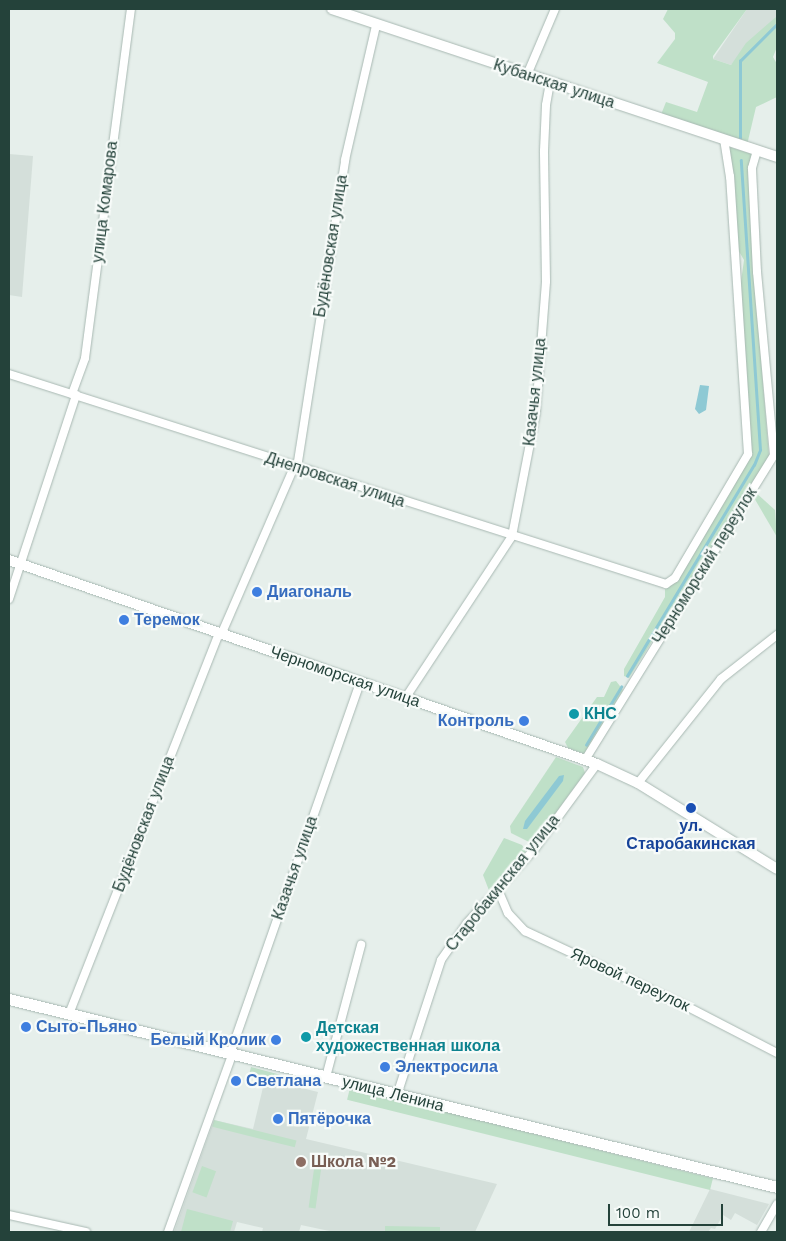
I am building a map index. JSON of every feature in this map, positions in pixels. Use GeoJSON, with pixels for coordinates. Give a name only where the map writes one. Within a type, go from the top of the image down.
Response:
{"type":"FeatureCollection","features":[{"type":"Feature","properties":{"kind":"main road","name":"улица Ленина"},"geometry":{"type":"LineString","coordinates":[[9,999],[777,1187]]}},
{"type":"Feature","properties":{"kind":"street","name":"улица Комарова"},"geometry":{"type":"LineString","coordinates":[[9,599],[85,358],[131,9]]}},
{"type":"Feature","properties":{"kind":"street","name":"Кубанская улица"},"geometry":{"type":"LineString","coordinates":[[332,9],[376,26],[777,157]]}},
{"type":"Feature","properties":{"kind":"street"},"geometry":{"type":"LineString","coordinates":[[527,75],[555,9]]}},
{"type":"Feature","properties":{"kind":"street","name":"Будёновская улица"},"geometry":{"type":"LineString","coordinates":[[69,1014],[220,634],[295,467],[340,186],[376,26]]}},
{"type":"Feature","properties":{"kind":"street","name":"Казачья улица"},"geometry":{"type":"LineString","coordinates":[[406,697],[512,536],[536,412],[546,281],[544,151],[550,83]]}},
{"type":"Feature","properties":{"kind":"street","name":"Днепровская улица"},"geometry":{"type":"LineString","coordinates":[[9,374],[660,585],[675,578],[748,454],[730,177],[724,141]]}},
{"type":"Feature","properties":{"kind":"street","name":"Черноморский переулок"},"geometry":{"type":"LineString","coordinates":[[586,760],[774,456],[757,272],[752,168],[757,151]]}},
{"type":"Feature","properties":{"kind":"street","name":"Черноморская улица"},"geometry":{"type":"LineString","coordinates":[[9,560],[597,764],[638,783],[777,869]]}},
{"type":"Feature","properties":{"kind":"street"},"geometry":{"type":"LineString","coordinates":[[638,783],[722,679],[777,635]]}},
{"type":"Feature","properties":{"kind":"street","name":"Казачья улица"},"geometry":{"type":"LineString","coordinates":[[168,1232],[360,682]]}},
{"type":"Feature","properties":{"kind":"street","name":"Старобакинская улица"},"geometry":{"type":"LineString","coordinates":[[397,1095],[441,960],[468,923],[499,892],[597,764]]}},
{"type":"Feature","properties":{"kind":"street","name":"Яровой переулок"},"geometry":{"type":"LineString","coordinates":[[499,892],[508,913],[525,931],[688,1007],[777,1053]]}},
{"type":"Feature","properties":{"kind":"street"},"geometry":{"type":"LineString","coordinates":[[326,1077],[361,945]]}},
{"type":"Feature","properties":{"kind":"street"},"geometry":{"type":"LineString","coordinates":[[761,1232],[777,1204]]}},
{"type":"Feature","properties":{"kind":"street"},"geometry":{"type":"LineString","coordinates":[[9,1215],[86,1232]]}},
{"type":"Feature","properties":{"kind":"shaded area"},"geometry":{"type":"Polygon","coordinates":[[[747,9],[777,9],[777,16],[731,65],[713,59],[747,9]]]}},
{"type":"Feature","properties":{"kind":"shaded area"},"geometry":{"type":"Polygon","coordinates":[[[9,154],[33,156],[22,297],[9,295],[9,154]]]}},
{"type":"Feature","properties":{"kind":"shaded area","name":"Школа №2"},"geometry":{"type":"Polygon","coordinates":[[[265,1079],[318,1092],[306,1139],[497,1184],[475,1232],[334,1232],[301,1225],[299,1232],[262,1232],[263,1228],[237,1222],[234,1232],[174,1232],[214,1120],[253,1129],[265,1079]]]}},
{"type":"Feature","properties":{"kind":"shaded area"},"geometry":{"type":"Polygon","coordinates":[[[710,1189],[769,1204],[757,1225],[735,1213],[731,1220],[723,1215],[715,1229],[711,1228],[708,1232],[689,1232],[710,1189]]]}},
{"type":"Feature","properties":{"kind":"green space"},"geometry":{"type":"Polygon","coordinates":[[[668,9],[747,9],[713,56],[713,59],[731,65],[746,43],[777,16],[777,47],[773,57],[777,64],[777,97],[756,107],[747,145],[660,117],[666,102],[697,112],[708,82],[657,63],[675,39],[675,33],[663,19],[668,9]]]}},
{"type":"Feature","properties":{"kind":"green space"},"geometry":{"type":"Polygon","coordinates":[[[729,147],[752,154],[749,165],[754,273],[769,456],[629,678],[624,676],[624,669],[665,597],[665,588],[675,580],[748,460],[740,289],[744,260],[737,248],[729,147]]]}},
{"type":"Feature","properties":{"kind":"green space"},"geometry":{"type":"Polygon","coordinates":[[[755,492],[775,510],[777,537],[753,496],[755,492]]]}},
{"type":"Feature","properties":{"kind":"green space"},"geometry":{"type":"Polygon","coordinates":[[[616,681],[623,690],[585,754],[568,748],[565,742],[597,697],[604,697],[611,682],[616,681]]]}},
{"type":"Feature","properties":{"kind":"green space"},"geometry":{"type":"Polygon","coordinates":[[[556,757],[583,767],[585,773],[533,844],[511,833],[510,826],[556,757]]]}},
{"type":"Feature","properties":{"kind":"green space"},"geometry":{"type":"Polygon","coordinates":[[[504,838],[522,845],[526,851],[498,888],[490,893],[483,875],[504,838]]]}},
{"type":"Feature","properties":{"kind":"green space"},"geometry":{"type":"Polygon","coordinates":[[[251,1067],[296,1079],[295,1086],[249,1075],[251,1067]]]}},
{"type":"Feature","properties":{"kind":"green space"},"geometry":{"type":"Polygon","coordinates":[[[350,1088],[713,1178],[710,1190],[347,1100],[350,1088]]]}},
{"type":"Feature","properties":{"kind":"green space"},"geometry":{"type":"Polygon","coordinates":[[[214,1120],[296,1141],[295,1147],[212,1127],[214,1120]]]}},
{"type":"Feature","properties":{"kind":"green space"},"geometry":{"type":"Polygon","coordinates":[[[315,1162],[322,1163],[316,1209],[309,1208],[315,1162]]]}},
{"type":"Feature","properties":{"kind":"green space"},"geometry":{"type":"Polygon","coordinates":[[[202,1166],[216,1171],[207,1197],[192,1192],[202,1166]]]}},
{"type":"Feature","properties":{"kind":"green space"},"geometry":{"type":"Polygon","coordinates":[[[187,1209],[233,1221],[230,1232],[181,1232],[187,1209]]]}},
{"type":"Feature","properties":{"kind":"green space"},"geometry":{"type":"Polygon","coordinates":[[[385,1226],[440,1227],[440,1232],[385,1232],[385,1226]]]}},
{"type":"Feature","properties":{"kind":"water"},"geometry":{"type":"Polygon","coordinates":[[[700,385],[709,386],[706,410],[699,414],[695,409],[700,385]]]}},
{"type":"Feature","properties":{"kind":"water"},"geometry":{"type":"Polygon","coordinates":[[[564,775],[563,781],[527,829],[523,829],[525,821],[559,776],[564,775]]]}},
{"type":"Feature","properties":{"kind":"waterway"},"geometry":{"type":"LineString","coordinates":[[740,138],[740,61],[777,24]]}},
{"type":"Feature","properties":{"kind":"waterway"},"geometry":{"type":"LineString","coordinates":[[627,676],[754,465],[760,450],[741,161]]}},
{"type":"Feature","properties":{"kind":"waterway"},"geometry":{"type":"LineString","coordinates":[[586,745],[621,687]]}},
{"type":"Feature","properties":{"kind":"place","name":"Диагональ"},"geometry":{"type":"Point","coordinates":[257,592]}},
{"type":"Feature","properties":{"kind":"place","name":"Теремок"},"geometry":{"type":"Point","coordinates":[124,620]}},
{"type":"Feature","properties":{"kind":"place","name":"КНС"},"geometry":{"type":"Point","coordinates":[574,714]}},
{"type":"Feature","properties":{"kind":"place","name":"Контроль"},"geometry":{"type":"Point","coordinates":[524,721]}},
{"type":"Feature","properties":{"kind":"place","name":"ул. Старобакинская"},"geometry":{"type":"Point","coordinates":[691,808]}},
{"type":"Feature","properties":{"kind":"place","name":"Сыто-Пьяно"},"geometry":{"type":"Point","coordinates":[26,1027]}},
{"type":"Feature","properties":{"kind":"place","name":"Детская художественная школа"},"geometry":{"type":"Point","coordinates":[306,1037]}},
{"type":"Feature","properties":{"kind":"place","name":"Белый Кролик"},"geometry":{"type":"Point","coordinates":[276,1040]}},
{"type":"Feature","properties":{"kind":"place","name":"Электросила"},"geometry":{"type":"Point","coordinates":[385,1067]}},
{"type":"Feature","properties":{"kind":"place","name":"Светлана"},"geometry":{"type":"Point","coordinates":[236,1081]}},
{"type":"Feature","properties":{"kind":"place","name":"Пятёрочка"},"geometry":{"type":"Point","coordinates":[278,1119]}},
{"type":"Feature","properties":{"kind":"place","name":"Школа №2"},"geometry":{"type":"Point","coordinates":[301,1162]}}]}
